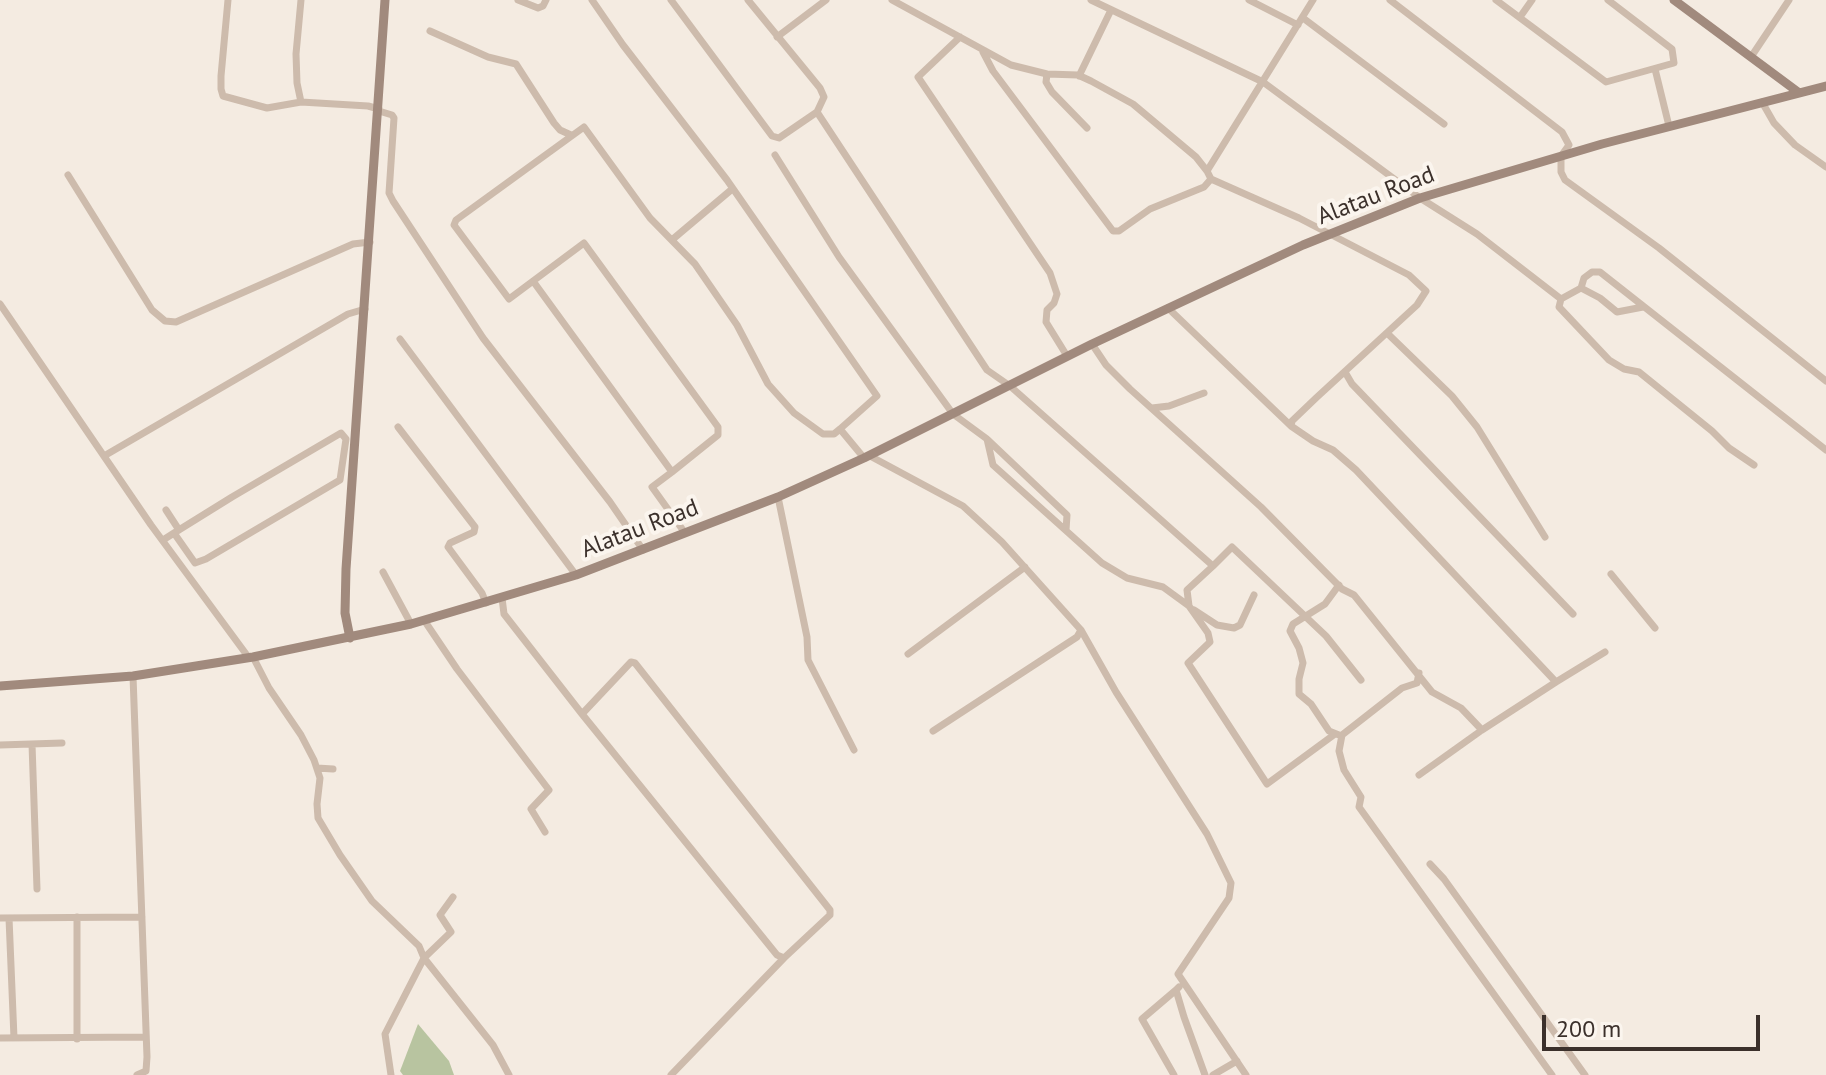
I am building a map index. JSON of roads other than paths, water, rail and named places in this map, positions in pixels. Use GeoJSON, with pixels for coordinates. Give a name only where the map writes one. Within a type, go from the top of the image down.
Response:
{"type":"FeatureCollection","features":[{"type":"Feature","properties":{"kind":"main road"},"geometry":{"type":"LineString","coordinates":[[350,638],[345,613],[346,569],[385,0]]}},
{"type":"Feature","properties":{"kind":"main road"},"geometry":{"type":"LineString","coordinates":[[1674,0],[1798,92]]}},
{"type":"Feature","properties":{"kind":"main road","name":"Alatau Road"},"geometry":{"type":"LineString","coordinates":[[411,624],[576,575],[778,497],[1303,245],[1420,198],[1669,126],[1826,86]]}},
{"type":"Feature","properties":{"kind":"main road"},"geometry":{"type":"LineString","coordinates":[[0,686],[133,676],[251,657],[411,624]]}},
{"type":"Feature","properties":{"kind":"street"},"geometry":{"type":"LineString","coordinates":[[228,0],[221,76],[223,96],[267,108],[301,102],[379,110],[392,115],[389,193],[393,201],[483,338],[610,502],[643,550]]}},
{"type":"Feature","properties":{"kind":"street"},"geometry":{"type":"LineString","coordinates":[[301,0],[296,54],[301,102]]}},
{"type":"Feature","properties":{"kind":"street"},"geometry":{"type":"LineString","coordinates":[[518,0],[538,8],[546,0]]}},
{"type":"Feature","properties":{"kind":"street"},"geometry":{"type":"LineString","coordinates":[[592,0],[727,180],[731,190],[877,396],[834,434],[823,434],[794,413],[768,384],[737,325],[695,264],[650,218],[584,127],[571,135],[456,220],[454,225],[509,299],[584,243],[718,427],[718,435],[652,487],[685,533]]}},
{"type":"Feature","properties":{"kind":"street"},"geometry":{"type":"LineString","coordinates":[[671,0],[772,136],[779,138],[817,112],[824,97],[820,88],[748,0]]}},
{"type":"Feature","properties":{"kind":"street"},"geometry":{"type":"LineString","coordinates":[[777,37],[826,0]]}},
{"type":"Feature","properties":{"kind":"street"},"geometry":{"type":"LineString","coordinates":[[892,0],[1011,65],[1047,74],[1079,76],[1133,104],[1196,157],[1209,175],[1409,275],[1426,291],[1417,305],[1292,421],[1291,426]]}},
{"type":"Feature","properties":{"kind":"street"},"geometry":{"type":"LineString","coordinates":[[913,10],[917,0]]}},
{"type":"Feature","properties":{"kind":"street"},"geometry":{"type":"LineString","coordinates":[[1091,0],[1263,82],[1420,198],[1477,234],[1561,299]]}},
{"type":"Feature","properties":{"kind":"street"},"geometry":{"type":"LineString","coordinates":[[1249,0],[1300,21],[1444,124]]}},
{"type":"Feature","properties":{"kind":"street"},"geometry":{"type":"LineString","coordinates":[[982,50],[993,71],[1113,231],[1119,231],[1150,209],[1204,187],[1313,0]]}},
{"type":"Feature","properties":{"kind":"street"},"geometry":{"type":"LineString","coordinates":[[1390,0],[1562,132],[1569,145],[1561,156],[1561,172],[1565,180],[1659,248],[1826,381]]}},
{"type":"Feature","properties":{"kind":"street"},"geometry":{"type":"LineString","coordinates":[[1496,0],[1606,82],[1674,63],[1672,49],[1608,0]]}},
{"type":"Feature","properties":{"kind":"street"},"geometry":{"type":"LineString","coordinates":[[1520,17],[1532,0]]}},
{"type":"Feature","properties":{"kind":"street"},"geometry":{"type":"LineString","coordinates":[[1751,57],[1789,0]]}},
{"type":"Feature","properties":{"kind":"street"},"geometry":{"type":"LineString","coordinates":[[1079,76],[1111,10]]}},
{"type":"Feature","properties":{"kind":"street"},"geometry":{"type":"LineString","coordinates":[[430,31],[488,57],[516,64],[554,123],[571,135]]}},
{"type":"Feature","properties":{"kind":"street"},"geometry":{"type":"LineString","coordinates":[[960,37],[918,77],[1050,273],[1057,294],[1047,310],[1046,322],[1067,356]]}},
{"type":"Feature","properties":{"kind":"street"},"geometry":{"type":"LineString","coordinates":[[1655,69],[1669,126]]}},
{"type":"Feature","properties":{"kind":"street"},"geometry":{"type":"LineString","coordinates":[[1047,74],[1046,82],[1052,92],[1087,128]]}},
{"type":"Feature","properties":{"kind":"street"},"geometry":{"type":"LineString","coordinates":[[1762,102],[1774,123],[1795,145],[1826,167]]}},
{"type":"Feature","properties":{"kind":"street"},"geometry":{"type":"LineString","coordinates":[[817,112],[987,370],[1010,386],[1213,566]]}},
{"type":"Feature","properties":{"kind":"street"},"geometry":{"type":"LineString","coordinates":[[775,155],[839,257],[953,414],[987,439],[1067,515],[1066,530]]}},
{"type":"Feature","properties":{"kind":"street"},"geometry":{"type":"LineString","coordinates":[[68,175],[152,310],[165,321],[176,322],[353,244],[370,242]]}},
{"type":"Feature","properties":{"kind":"street"},"geometry":{"type":"LineString","coordinates":[[673,239],[731,190]]}},
{"type":"Feature","properties":{"kind":"street"},"geometry":{"type":"LineString","coordinates":[[1754,465],[1729,448],[1639,372],[1624,369],[1609,360],[1559,307],[1561,299],[1581,288],[1584,278],[1592,272],[1600,272],[1826,450]]}},
{"type":"Feature","properties":{"kind":"street"},"geometry":{"type":"LineString","coordinates":[[533,281],[672,472]]}},
{"type":"Feature","properties":{"kind":"street"},"geometry":{"type":"LineString","coordinates":[[1581,288],[1617,312],[1643,307]]}},
{"type":"Feature","properties":{"kind":"street"},"geometry":{"type":"LineString","coordinates":[[0,304],[163,540],[251,657],[301,735],[320,778],[318,818],[340,855],[372,901],[419,946],[424,958],[493,1045],[509,1075]]}},
{"type":"Feature","properties":{"kind":"street"},"geometry":{"type":"LineString","coordinates":[[1168,308],[1291,426],[1333,450],[1356,470],[1556,682]]}},
{"type":"Feature","properties":{"kind":"street"},"geometry":{"type":"LineString","coordinates":[[104,456],[348,314],[365,309]]}},
{"type":"Feature","properties":{"kind":"street"},"geometry":{"type":"LineString","coordinates":[[1387,333],[1452,396],[1477,427],[1545,537]]}},
{"type":"Feature","properties":{"kind":"street"},"geometry":{"type":"LineString","coordinates":[[400,339],[576,575]]}},
{"type":"Feature","properties":{"kind":"street"},"geometry":{"type":"LineString","coordinates":[[1092,344],[1106,365],[1261,507],[1339,585],[1354,595],[1432,692],[1461,708],[1482,730]]}},
{"type":"Feature","properties":{"kind":"street"},"geometry":{"type":"LineString","coordinates":[[1345,372],[1352,384],[1573,614]]}},
{"type":"Feature","properties":{"kind":"street"},"geometry":{"type":"LineString","coordinates":[[1152,408],[1169,406],[1204,393]]}},
{"type":"Feature","properties":{"kind":"street"},"geometry":{"type":"LineString","coordinates":[[398,427],[475,527],[474,532],[450,543],[448,547],[486,603]]}},
{"type":"Feature","properties":{"kind":"street"},"geometry":{"type":"LineString","coordinates":[[840,429],[870,455],[963,506],[1025,567],[1081,630],[1116,692],[1207,834],[1231,883],[1229,898],[1178,974],[1246,1075]]}},
{"type":"Feature","properties":{"kind":"street"},"geometry":{"type":"LineString","coordinates":[[163,540],[177,531],[341,433],[346,439],[340,480],[206,559],[195,563],[177,531],[166,510]]}},
{"type":"Feature","properties":{"kind":"street"},"geometry":{"type":"LineString","coordinates":[[987,439],[993,465],[1102,563],[1127,578],[1163,587],[1217,625],[1234,628],[1240,625],[1254,595]]}},
{"type":"Feature","properties":{"kind":"street"},"geometry":{"type":"LineString","coordinates":[[778,497],[807,637],[808,660],[854,750]]}},
{"type":"Feature","properties":{"kind":"street"},"geometry":{"type":"LineString","coordinates":[[1361,680],[1326,636],[1232,547],[1187,590],[1189,606],[1208,633],[1210,642],[1188,663],[1267,784],[1402,688],[1417,683],[1419,673]]}},
{"type":"Feature","properties":{"kind":"street"},"geometry":{"type":"LineString","coordinates":[[908,654],[1025,567]]}},
{"type":"Feature","properties":{"kind":"street"},"geometry":{"type":"LineString","coordinates":[[383,572],[411,624]]}},
{"type":"Feature","properties":{"kind":"street"},"geometry":{"type":"LineString","coordinates":[[1611,574],[1655,628]]}},
{"type":"Feature","properties":{"kind":"street"},"geometry":{"type":"LineString","coordinates":[[1339,585],[1325,604],[1293,624],[1290,631],[1303,663],[1299,694],[1311,704],[1329,731],[1339,735]]}},
{"type":"Feature","properties":{"kind":"street"},"geometry":{"type":"LineString","coordinates":[[502,598],[504,614],[582,714],[777,955],[784,958]]}},
{"type":"Feature","properties":{"kind":"street"},"geometry":{"type":"LineString","coordinates":[[424,620],[457,669],[549,790],[531,809],[545,832]]}},
{"type":"Feature","properties":{"kind":"street"},"geometry":{"type":"LineString","coordinates":[[933,731],[1077,637],[1081,630]]}},
{"type":"Feature","properties":{"kind":"street"},"geometry":{"type":"LineString","coordinates":[[1419,775],[1482,730],[1605,652]]}},
{"type":"Feature","properties":{"kind":"street"},"geometry":{"type":"LineString","coordinates":[[582,714],[631,662],[638,665],[830,910],[827,919],[784,958],[671,1075]]}},
{"type":"Feature","properties":{"kind":"street"},"geometry":{"type":"LineString","coordinates":[[133,676],[146,1037],[146,1071],[137,1075]]}},
{"type":"Feature","properties":{"kind":"street"},"geometry":{"type":"LineString","coordinates":[[1339,735],[1344,770],[1361,797],[1359,807],[1552,1075]]}},
{"type":"Feature","properties":{"kind":"street"},"geometry":{"type":"LineString","coordinates":[[0,745],[62,743]]}},
{"type":"Feature","properties":{"kind":"street"},"geometry":{"type":"LineString","coordinates":[[32,744],[37,889]]}},
{"type":"Feature","properties":{"kind":"street"},"geometry":{"type":"LineString","coordinates":[[317,768],[333,769]]}},
{"type":"Feature","properties":{"kind":"street"},"geometry":{"type":"LineString","coordinates":[[1430,864],[1444,879],[1585,1075]]}},
{"type":"Feature","properties":{"kind":"street"},"geometry":{"type":"LineString","coordinates":[[391,1075],[385,1034],[424,958],[451,932],[440,915],[453,897]]}},
{"type":"Feature","properties":{"kind":"street"},"geometry":{"type":"LineString","coordinates":[[77,917],[77,1039]]}},
{"type":"Feature","properties":{"kind":"street"},"geometry":{"type":"LineString","coordinates":[[0,918],[142,917]]}},
{"type":"Feature","properties":{"kind":"street"},"geometry":{"type":"LineString","coordinates":[[9,918],[14,1038]]}},
{"type":"Feature","properties":{"kind":"street"},"geometry":{"type":"LineString","coordinates":[[1174,1075],[1142,1019],[1182,981]]}},
{"type":"Feature","properties":{"kind":"street"},"geometry":{"type":"LineString","coordinates":[[1176,990],[1205,1075]]}},
{"type":"Feature","properties":{"kind":"street"},"geometry":{"type":"LineString","coordinates":[[0,1038],[146,1037]]}},
{"type":"Feature","properties":{"kind":"street"},"geometry":{"type":"LineString","coordinates":[[1213,1075],[1237,1061]]}}]}
